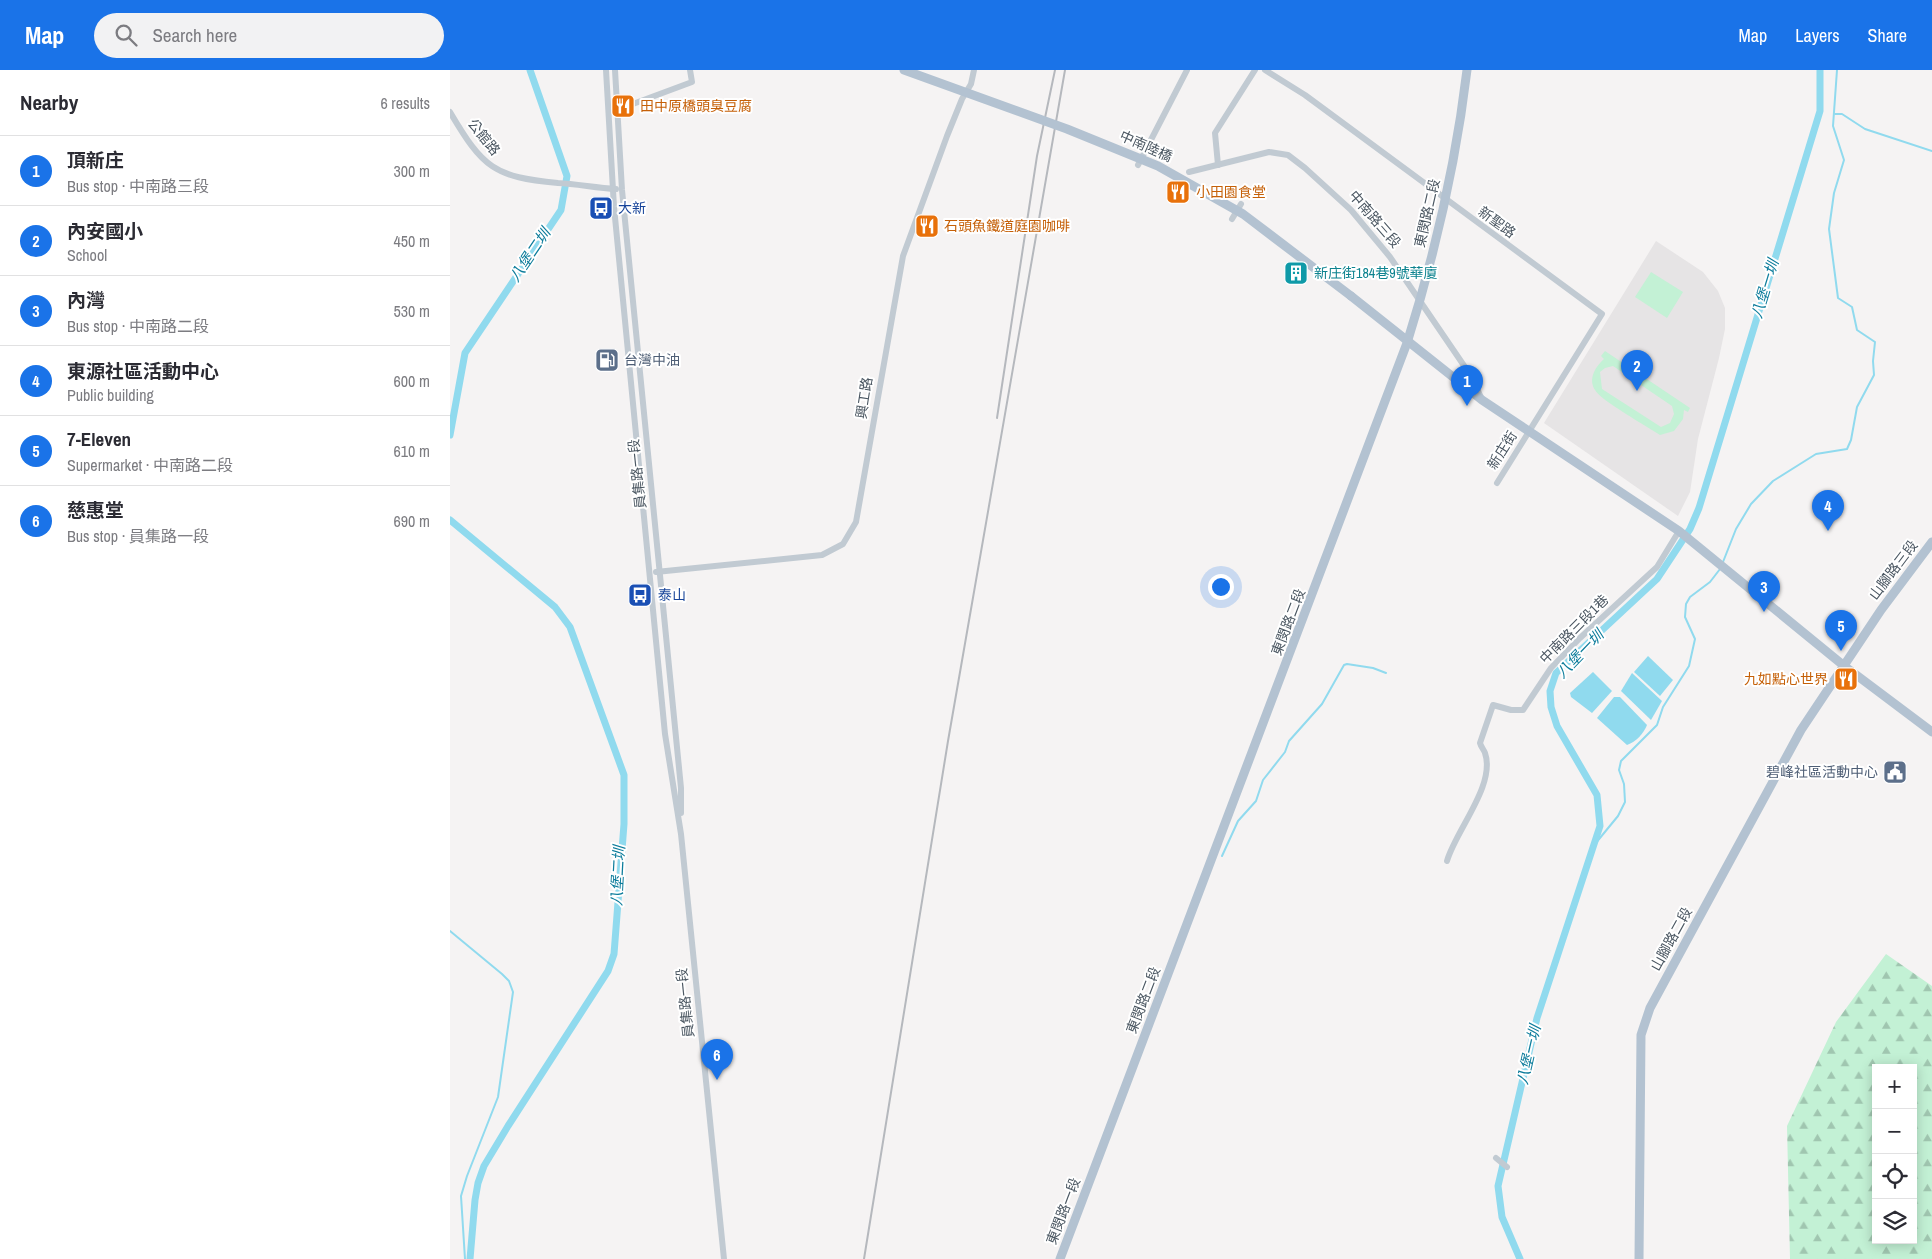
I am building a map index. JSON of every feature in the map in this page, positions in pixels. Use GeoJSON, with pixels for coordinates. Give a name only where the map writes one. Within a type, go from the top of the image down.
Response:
{"type":"FeatureCollection","features":[{"type":"Feature","properties":{"kind":"main road","name":"中南陸橋"},"geometry":{"type":"LineString","coordinates":[[904,70],[1067,128],[1158,166],[1243,214],[1351,296],[1407,343]]}},
{"type":"Feature","properties":{"kind":"main road","name":"東閔路二段"},"geometry":{"type":"LineString","coordinates":[[1093,1172],[1407,343],[1420,302],[1458,136],[1467,70]]}},
{"type":"Feature","properties":{"kind":"main road"},"geometry":{"type":"LineString","coordinates":[[1407,343],[1482,400],[1679,531],[1843,665],[1932,732]]}},
{"type":"Feature","properties":{"kind":"main road","name":"山腳路三段"},"geometry":{"type":"LineString","coordinates":[[1843,665],[1932,542]]}},
{"type":"Feature","properties":{"kind":"main road","name":"山腳路二段"},"geometry":{"type":"LineString","coordinates":[[1639,1259],[1643,1026],[1653,999],[1801,730],[1843,665]]}},
{"type":"Feature","properties":{"kind":"main road","name":"東閔路一段"},"geometry":{"type":"LineString","coordinates":[[1060,1259],[1093,1172]]}},
{"type":"Feature","properties":{"kind":"street","name":"員集路一段"},"geometry":{"type":"LineString","coordinates":[[606,70],[613,189],[665,734],[681,834],[724,1259]]}},
{"type":"Feature","properties":{"kind":"street","name":"員集路一段"},"geometry":{"type":"LineString","coordinates":[[615,70],[622,190],[681,788],[681,834]]}},
{"type":"Feature","properties":{"kind":"street"},"geometry":{"type":"LineString","coordinates":[[608,112],[692,82],[690,70]]}},
{"type":"Feature","properties":{"kind":"street","name":"興工路"},"geometry":{"type":"LineString","coordinates":[[650,572],[822,556],[835,550],[849,536],[856,522],[894,294],[903,256],[947,136],[962,99],[971,84],[974,70]]}},
{"type":"Feature","properties":{"kind":"street"},"geometry":{"type":"LineString","coordinates":[[1138,165],[1187,70]]}},
{"type":"Feature","properties":{"kind":"street"},"geometry":{"type":"LineString","coordinates":[[1218,166],[1215,133],[1255,70]]}},
{"type":"Feature","properties":{"kind":"street","name":"新聖路"},"geometry":{"type":"LineString","coordinates":[[1265,70],[1304,95],[1602,314],[1529,431]]}},
{"type":"Feature","properties":{"kind":"street","name":"公館路"},"geometry":{"type":"LineString","coordinates":[[450,112],[478,154],[496,169],[517,178],[613,189]]}},
{"type":"Feature","properties":{"kind":"street","name":"中南路三段"},"geometry":{"type":"LineString","coordinates":[[1189,172],[1269,152],[1288,155],[1324,185],[1371,231],[1469,373],[1482,400]]}},
{"type":"Feature","properties":{"kind":"street"},"geometry":{"type":"LineString","coordinates":[[613,189],[622,190]]}},
{"type":"Feature","properties":{"kind":"street"},"geometry":{"type":"LineString","coordinates":[[1232,219],[1240,204]]}},
{"type":"Feature","properties":{"kind":"street"},"geometry":{"type":"LineString","coordinates":[[627,342],[636,341]]}},
{"type":"Feature","properties":{"kind":"street","name":"新庄街"},"geometry":{"type":"LineString","coordinates":[[1497,483],[1529,431]]}},
{"type":"Feature","properties":{"kind":"street","name":"中南路三段1巷"},"geometry":{"type":"LineString","coordinates":[[1448,861],[1451,847],[1486,777],[1485,752],[1480,743],[1493,705],[1511,710],[1522,710],[1551,668],[1580,638],[1657,567],[1679,531]]}},
{"type":"Feature","properties":{"kind":"street"},"geometry":{"type":"LineString","coordinates":[[1496,1158],[1508,1167]]}},
{"type":"Feature","properties":{"kind":"shaded area"},"geometry":{"type":"Polygon","coordinates":[[[1656,241],[1703,272],[1718,291],[1725,308],[1725,329],[1698,439],[1690,492],[1678,516],[1544,423],[1656,241]]]}},
{"type":"Feature","properties":{"kind":"green space"},"geometry":{"type":"Polygon","coordinates":[[[1651,272],[1683,292],[1667,318],[1635,297],[1651,272]]]}},
{"type":"Feature","properties":{"kind":"green space"},"geometry":{"type":"Polygon","coordinates":[[[1605,351],[1690,408],[1688,412],[1684,410],[1683,419],[1674,431],[1660,435],[1615,407],[1595,390],[1592,377],[1595,369],[1604,359],[1601,356],[1605,351]],[[1613,366],[1605,368],[1600,372],[1602,389],[1661,427],[1670,423],[1674,414],[1672,406],[1613,366]]]}},
{"type":"Feature","properties":{"kind":"green space"},"geometry":{"type":"Polygon","coordinates":[[[1886,954],[1932,986],[1932,1259],[1790,1259],[1787,1126],[1836,1022],[1886,954]]]}},
{"type":"Feature","properties":{"kind":"water"},"geometry":{"type":"Polygon","coordinates":[[[1648,656],[1673,680],[1660,696],[1634,672],[1648,656]]]}},
{"type":"Feature","properties":{"kind":"water"},"geometry":{"type":"Polygon","coordinates":[[[1593,672],[1612,691],[1592,713],[1571,697],[1570,693],[1593,672]]]}},
{"type":"Feature","properties":{"kind":"water"},"geometry":{"type":"Polygon","coordinates":[[[1632,673],[1662,701],[1651,720],[1621,691],[1632,673]]]}},
{"type":"Feature","properties":{"kind":"water"},"geometry":{"type":"Polygon","coordinates":[[[1614,697],[1620,697],[1647,725],[1634,742],[1627,745],[1597,718],[1614,697]]]}},
{"type":"Feature","properties":{"kind":"waterway","name":"八堡二圳"},"geometry":{"type":"LineString","coordinates":[[450,435],[465,353],[561,210],[567,176],[530,70]]}},
{"type":"Feature","properties":{"kind":"waterway","name":"八堡一圳"},"geometry":{"type":"LineString","coordinates":[[1520,1259],[1502,1217],[1498,1186],[1537,1018],[1600,826],[1597,795],[1557,726],[1551,707],[1550,691],[1556,673],[1657,579],[1690,529],[1699,508],[1820,111],[1820,70]]}},
{"type":"Feature","properties":{"kind":"waterway"},"geometry":{"type":"LineString","coordinates":[[1723,562],[1736,529],[1751,504],[1773,481],[1816,454],[1847,449],[1851,440],[1857,407],[1874,375],[1875,342],[1857,330],[1852,307],[1838,298],[1829,229],[1834,193],[1844,160],[1833,126],[1837,70]]}},
{"type":"Feature","properties":{"kind":"waterway"},"geometry":{"type":"LineString","coordinates":[[1835,114],[1842,114],[1865,129],[1932,151]]}},
{"type":"Feature","properties":{"kind":"waterway","name":"八堡二圳"},"geometry":{"type":"LineString","coordinates":[[450,520],[555,607],[570,627],[624,775],[624,824],[614,954],[608,971],[484,1166],[475,1200],[470,1259]]}},
{"type":"Feature","properties":{"kind":"waterway"},"geometry":{"type":"LineString","coordinates":[[1595,844],[1618,816],[1625,802],[1624,784],[1619,770],[1621,761],[1657,725],[1663,707],[1689,666],[1695,639],[1685,617],[1686,604],[1690,597],[1710,582],[1720,569]]}},
{"type":"Feature","properties":{"kind":"waterway"},"geometry":{"type":"LineString","coordinates":[[1222,856],[1238,821],[1256,801],[1263,780],[1285,752],[1289,741],[1322,704],[1344,665],[1373,668],[1386,673]]}},
{"type":"Feature","properties":{"kind":"waterway"},"geometry":{"type":"LineString","coordinates":[[450,931],[502,974],[509,981],[513,992],[498,1097],[461,1196],[465,1259]]}},
{"type":"Feature","properties":{"kind":"railway"},"geometry":{"type":"LineString","coordinates":[[997,418],[1037,156],[1055,70]]}},
{"type":"Feature","properties":{"kind":"railway"},"geometry":{"type":"LineString","coordinates":[[864,1259],[948,741],[1065,70]]}},
{"type":"Feature","properties":{"kind":"place","name":"田中原橋頭臭豆腐"},"geometry":{"type":"Point","coordinates":[623,106]}},
{"type":"Feature","properties":{"kind":"place","name":"小田園食堂"},"geometry":{"type":"Point","coordinates":[1178,192]}},
{"type":"Feature","properties":{"kind":"place","name":"大新"},"geometry":{"type":"Point","coordinates":[601,208]}},
{"type":"Feature","properties":{"kind":"place","name":"石頭魚鐵道庭園咖啡"},"geometry":{"type":"Point","coordinates":[927,226]}},
{"type":"Feature","properties":{"kind":"place","name":"新庄街184巷9號華廈"},"geometry":{"type":"Point","coordinates":[1296,273]}},
{"type":"Feature","properties":{"kind":"place","name":"台灣中油"},"geometry":{"type":"Point","coordinates":[607,360]}},
{"type":"Feature","properties":{"kind":"place","name":"內安國小"},"geometry":{"type":"Point","coordinates":[1637,391]}},
{"type":"Feature","properties":{"kind":"place","name":"頂新庄"},"geometry":{"type":"Point","coordinates":[1467,406]}},
{"type":"Feature","properties":{"kind":"place","name":"東源社區活動中心"},"geometry":{"type":"Point","coordinates":[1828,531]}},
{"type":"Feature","properties":{"kind":"place","name":"泰山"},"geometry":{"type":"Point","coordinates":[640,595]}},
{"type":"Feature","properties":{"kind":"place","name":"內灣"},"geometry":{"type":"Point","coordinates":[1764,612]}},
{"type":"Feature","properties":{"kind":"place","name":"7-Eleven"},"geometry":{"type":"Point","coordinates":[1841,651]}},
{"type":"Feature","properties":{"kind":"place","name":"九如點心世界"},"geometry":{"type":"Point","coordinates":[1846,679]}},
{"type":"Feature","properties":{"kind":"place","name":"碧峰社區活動中心"},"geometry":{"type":"Point","coordinates":[1895,772]}},
{"type":"Feature","properties":{"kind":"place","name":"慈惠堂"},"geometry":{"type":"Point","coordinates":[717,1080]}}]}
